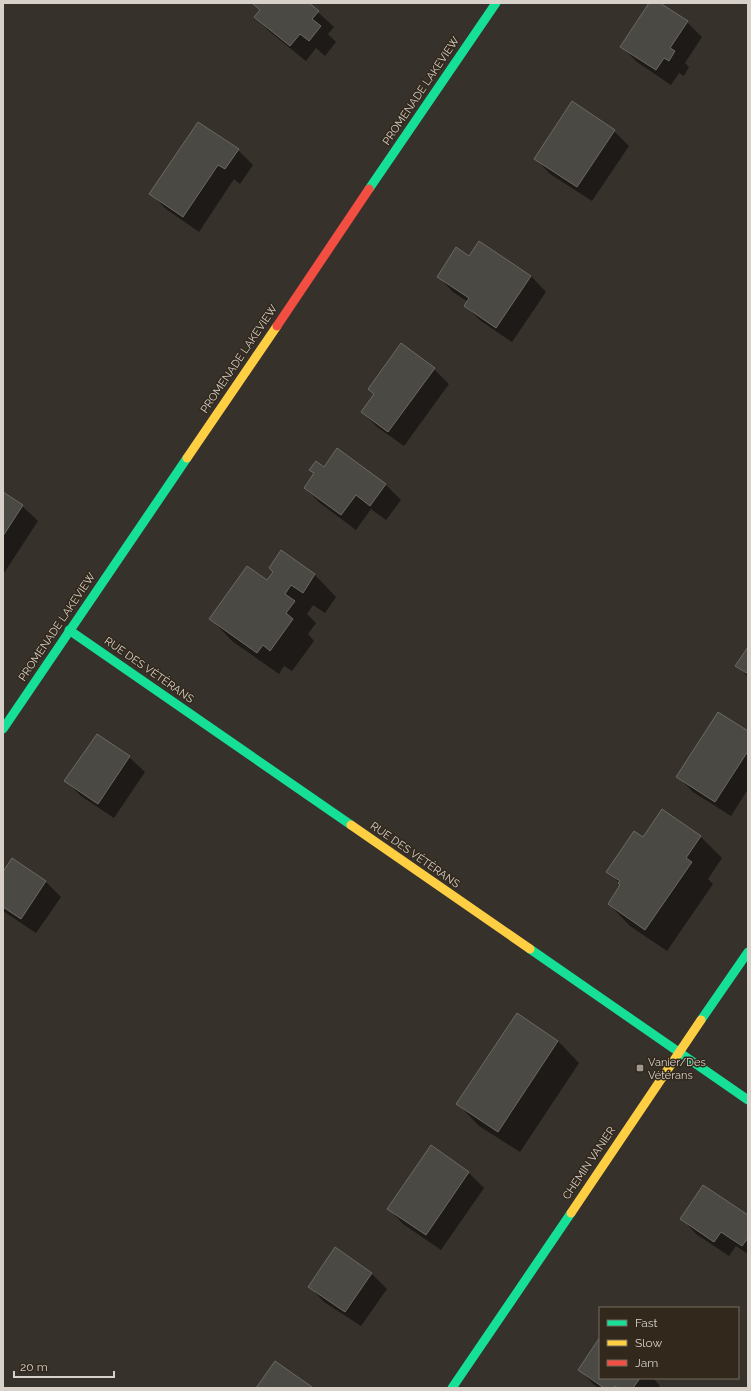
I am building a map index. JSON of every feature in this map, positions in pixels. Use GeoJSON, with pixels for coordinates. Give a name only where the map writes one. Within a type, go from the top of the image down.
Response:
{"type":"FeatureCollection","features":[{"type":"Feature","properties":{"kind":"street","name":"PROMENADE LAKEVIEW"},"geometry":{"type":"LineString","coordinates":[[3,729],[496,3]]}},
{"type":"Feature","properties":{"kind":"street","name":"RUE DES VÉTÉRANS"},"geometry":{"type":"LineString","coordinates":[[69,630],[748,1100]]}},
{"type":"Feature","properties":{"kind":"street","name":"CHEMIN VANIER"},"geometry":{"type":"LineString","coordinates":[[452,1388],[748,952]]}},
{"type":"Feature","properties":{"kind":"building"},"geometry":{"type":"Polygon","coordinates":[[[309,3],[319,11],[312,19],[321,26],[309,41],[300,34],[290,46],[254,17],[260,10],[253,4],[309,3]]]}},
{"type":"Feature","properties":{"kind":"building"},"geometry":{"type":"Polygon","coordinates":[[[649,3],[660,3],[688,21],[670,48],[675,51],[669,61],[664,58],[656,70],[620,47],[649,3]]]}},
{"type":"Feature","properties":{"kind":"building"},"geometry":{"type":"Polygon","coordinates":[[[572,101],[615,130],[577,187],[534,159],[572,101]]]}},
{"type":"Feature","properties":{"kind":"building"},"geometry":{"type":"Polygon","coordinates":[[[198,122],[239,149],[225,169],[218,165],[183,217],[149,194],[198,122]]]}},
{"type":"Feature","properties":{"kind":"building"},"geometry":{"type":"Polygon","coordinates":[[[479,241],[531,276],[496,328],[464,306],[469,298],[437,277],[456,247],[469,256],[479,241]]]}},
{"type":"Feature","properties":{"kind":"building"},"geometry":{"type":"Polygon","coordinates":[[[401,343],[435,368],[388,432],[361,412],[374,394],[368,389],[401,343]]]}},
{"type":"Feature","properties":{"kind":"building"},"geometry":{"type":"Polygon","coordinates":[[[337,448],[386,484],[370,506],[356,495],[341,515],[304,488],[314,473],[309,470],[316,461],[324,467],[337,448]]]}},
{"type":"Feature","properties":{"kind":"building"},"geometry":{"type":"Polygon","coordinates":[[[3,492],[23,505],[3,536],[3,492]]]}},
{"type":"Feature","properties":{"kind":"building"},"geometry":{"type":"Polygon","coordinates":[[[281,550],[315,574],[303,593],[291,585],[285,594],[295,601],[286,613],[293,619],[270,651],[263,645],[257,653],[209,619],[247,566],[267,580],[273,572],[269,568],[281,550]]]}},
{"type":"Feature","properties":{"kind":"building"},"geometry":{"type":"Polygon","coordinates":[[[748,647],[748,674],[735,666],[748,647]]]}},
{"type":"Feature","properties":{"kind":"building"},"geometry":{"type":"Polygon","coordinates":[[[718,712],[748,731],[748,751],[715,802],[676,777],[718,712]]]}},
{"type":"Feature","properties":{"kind":"building"},"geometry":{"type":"Polygon","coordinates":[[[97,734],[130,756],[98,804],[64,781],[97,734]]]}},
{"type":"Feature","properties":{"kind":"building"},"geometry":{"type":"Polygon","coordinates":[[[662,809],[701,836],[686,858],[692,862],[645,930],[608,904],[620,885],[618,883],[620,881],[606,872],[634,831],[643,837],[662,809]]]}},
{"type":"Feature","properties":{"kind":"building"},"geometry":{"type":"Polygon","coordinates":[[[12,858],[46,881],[21,919],[3,907],[3,872],[12,858]]]}},
{"type":"Feature","properties":{"kind":"building"},"geometry":{"type":"Polygon","coordinates":[[[517,1013],[558,1041],[498,1132],[456,1104],[517,1013]]]}},
{"type":"Feature","properties":{"kind":"building"},"geometry":{"type":"Polygon","coordinates":[[[431,1145],[469,1172],[426,1235],[387,1209],[431,1145]]]}},
{"type":"Feature","properties":{"kind":"building"},"geometry":{"type":"Polygon","coordinates":[[[703,1185],[748,1215],[748,1238],[742,1246],[721,1232],[714,1242],[680,1219],[703,1185]]]}},
{"type":"Feature","properties":{"kind":"building"},"geometry":{"type":"Polygon","coordinates":[[[335,1247],[372,1273],[345,1312],[308,1287],[335,1247]]]}},
{"type":"Feature","properties":{"kind":"building"},"geometry":{"type":"Polygon","coordinates":[[[599,1338],[599,1379],[639,1379],[633,1388],[618,1388],[615,1386],[614,1388],[604,1388],[578,1370],[599,1338]]]}},
{"type":"Feature","properties":{"kind":"building"},"geometry":{"type":"Polygon","coordinates":[[[275,1361],[312,1387],[256,1388],[275,1361]]]}},
{"type":"Feature","properties":{"kind":"traffic: fast"},"geometry":{"type":"LineString","coordinates":[[369,189],[496,3]]}},
{"type":"Feature","properties":{"kind":"traffic: fast"},"geometry":{"type":"LineString","coordinates":[[3,729],[187,458]]}},
{"type":"Feature","properties":{"kind":"traffic: fast"},"geometry":{"type":"LineString","coordinates":[[69,630],[351,825]]}},
{"type":"Feature","properties":{"kind":"traffic: fast"},"geometry":{"type":"LineString","coordinates":[[530,949],[748,1100]]}},
{"type":"Feature","properties":{"kind":"traffic: fast"},"geometry":{"type":"LineString","coordinates":[[701,1020],[748,952]]}},
{"type":"Feature","properties":{"kind":"traffic: fast"},"geometry":{"type":"LineString","coordinates":[[452,1388],[571,1213]]}},
{"type":"Feature","properties":{"kind":"traffic: slow"},"geometry":{"type":"LineString","coordinates":[[187,458],[277,326]]}},
{"type":"Feature","properties":{"kind":"traffic: slow"},"geometry":{"type":"LineString","coordinates":[[351,825],[530,949]]}},
{"type":"Feature","properties":{"kind":"traffic: slow"},"geometry":{"type":"LineString","coordinates":[[571,1213],[701,1020]]}},
{"type":"Feature","properties":{"kind":"traffic: jam"},"geometry":{"type":"LineString","coordinates":[[277,326],[369,189]]}},
{"type":"Feature","properties":{"kind":"place","name":"Vanier/Des Vétérans"},"geometry":{"type":"Point","coordinates":[640,1068]}}]}
